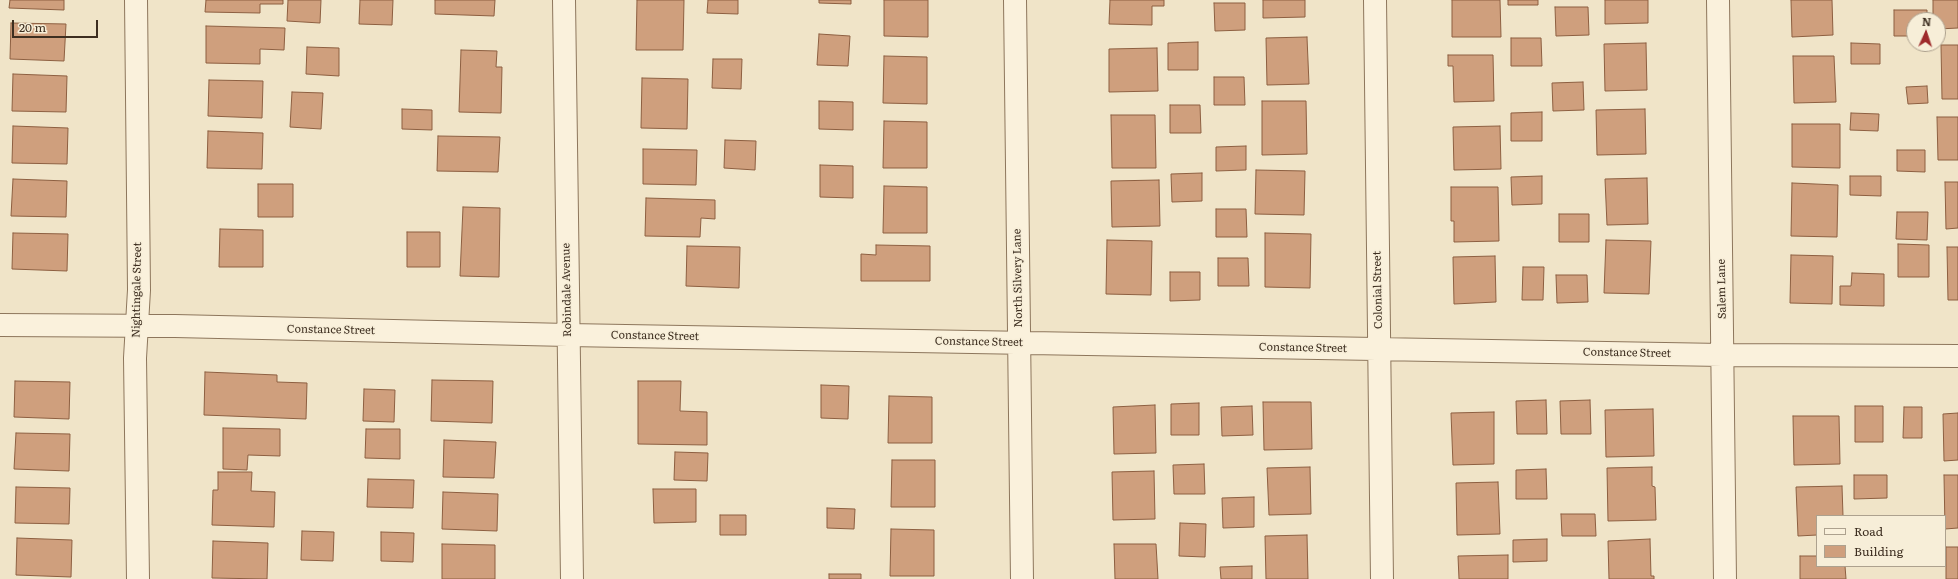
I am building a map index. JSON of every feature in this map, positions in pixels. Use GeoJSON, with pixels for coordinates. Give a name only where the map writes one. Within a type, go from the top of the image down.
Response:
{"type":"FeatureCollection","features":[{"type":"Feature","properties":{"kind":"street","name":"Nightingale Street"},"geometry":{"type":"LineString","coordinates":[[136,0],[138,326],[135,358],[138,579]]}},
{"type":"Feature","properties":{"kind":"street","name":"Robindale Avenue"},"geometry":{"type":"LineString","coordinates":[[564,0],[572,579]]}},
{"type":"Feature","properties":{"kind":"street","name":"North Silvery Lane"},"geometry":{"type":"LineString","coordinates":[[1015,0],[1022,579]]}},
{"type":"Feature","properties":{"kind":"street","name":"Colonial Street"},"geometry":{"type":"LineString","coordinates":[[1375,0],[1382,579]]}},
{"type":"Feature","properties":{"kind":"street","name":"Salem Lane"},"geometry":{"type":"LineString","coordinates":[[1718,0],[1725,579]]}},
{"type":"Feature","properties":{"kind":"street","name":"Constance Street"},"geometry":{"type":"LineString","coordinates":[[0,325],[138,326],[1722,355],[1958,356]]}},
{"type":"Feature","properties":{"kind":"building"},"geometry":{"type":"Polygon","coordinates":[[[10,0],[64,0],[64,10],[9,8],[10,0]]]}},
{"type":"Feature","properties":{"kind":"building"},"geometry":{"type":"Polygon","coordinates":[[[206,0],[283,0],[283,4],[260,4],[260,13],[205,12],[206,0]]]}},
{"type":"Feature","properties":{"kind":"building"},"geometry":{"type":"Polygon","coordinates":[[[288,0],[321,0],[320,23],[287,21],[288,0]]]}},
{"type":"Feature","properties":{"kind":"building"},"geometry":{"type":"Polygon","coordinates":[[[360,0],[393,0],[392,25],[359,24],[360,0]]]}},
{"type":"Feature","properties":{"kind":"building"},"geometry":{"type":"Polygon","coordinates":[[[435,0],[495,0],[494,16],[435,14],[435,0]]]}},
{"type":"Feature","properties":{"kind":"building"},"geometry":{"type":"Polygon","coordinates":[[[637,0],[684,0],[683,50],[636,50],[637,0]]]}},
{"type":"Feature","properties":{"kind":"building"},"geometry":{"type":"Polygon","coordinates":[[[708,0],[738,0],[738,14],[707,13],[708,0]]]}},
{"type":"Feature","properties":{"kind":"building"},"geometry":{"type":"Polygon","coordinates":[[[819,0],[851,0],[851,4],[819,3],[819,0]]]}},
{"type":"Feature","properties":{"kind":"building"},"geometry":{"type":"Polygon","coordinates":[[[884,0],[928,0],[928,37],[884,36],[884,0]]]}},
{"type":"Feature","properties":{"kind":"building"},"geometry":{"type":"Polygon","coordinates":[[[1110,0],[1164,0],[1164,6],[1152,6],[1152,25],[1109,24],[1110,0]]]}},
{"type":"Feature","properties":{"kind":"building"},"geometry":{"type":"Polygon","coordinates":[[[1263,0],[1305,0],[1305,17],[1263,18],[1263,0]]]}},
{"type":"Feature","properties":{"kind":"building"},"geometry":{"type":"Polygon","coordinates":[[[1452,0],[1500,0],[1501,37],[1452,37],[1452,0]]]}},
{"type":"Feature","properties":{"kind":"building"},"geometry":{"type":"Polygon","coordinates":[[[1508,0],[1538,0],[1538,5],[1508,5],[1508,0]]]}},
{"type":"Feature","properties":{"kind":"building"},"geometry":{"type":"Polygon","coordinates":[[[1605,0],[1648,0],[1648,23],[1605,24],[1605,0]]]}},
{"type":"Feature","properties":{"kind":"building"},"geometry":{"type":"Polygon","coordinates":[[[1791,0],[1832,0],[1833,35],[1792,37],[1791,0]]]}},
{"type":"Feature","properties":{"kind":"building"},"geometry":{"type":"Polygon","coordinates":[[[1933,0],[1958,0],[1958,28],[1946,29],[1946,12],[1933,12],[1933,0]]]}},
{"type":"Feature","properties":{"kind":"building"},"geometry":{"type":"Polygon","coordinates":[[[1214,3],[1245,3],[1245,30],[1215,31],[1214,3]]]}},
{"type":"Feature","properties":{"kind":"building"},"geometry":{"type":"Polygon","coordinates":[[[1555,7],[1588,7],[1589,35],[1556,36],[1555,7]]]}},
{"type":"Feature","properties":{"kind":"building"},"geometry":{"type":"Polygon","coordinates":[[[1894,10],[1927,10],[1927,12],[1906,12],[1906,36],[1894,36],[1894,10]]]}},
{"type":"Feature","properties":{"kind":"building"},"geometry":{"type":"Polygon","coordinates":[[[11,23],[66,24],[64,61],[10,59],[11,23]]]}},
{"type":"Feature","properties":{"kind":"building"},"geometry":{"type":"Polygon","coordinates":[[[206,26],[285,28],[284,50],[260,49],[260,64],[206,63],[206,26]]]}},
{"type":"Feature","properties":{"kind":"building"},"geometry":{"type":"Polygon","coordinates":[[[819,34],[850,36],[848,66],[817,65],[819,34]]]}},
{"type":"Feature","properties":{"kind":"building"},"geometry":{"type":"Polygon","coordinates":[[[1307,37],[1309,84],[1267,85],[1266,38],[1307,37]]]}},
{"type":"Feature","properties":{"kind":"building"},"geometry":{"type":"Polygon","coordinates":[[[1511,38],[1541,38],[1542,66],[1511,66],[1511,38]]]}},
{"type":"Feature","properties":{"kind":"building"},"geometry":{"type":"Polygon","coordinates":[[[1198,42],[1198,70],[1168,70],[1168,43],[1198,42]]]}},
{"type":"Feature","properties":{"kind":"building"},"geometry":{"type":"Polygon","coordinates":[[[1646,43],[1647,90],[1605,91],[1604,44],[1646,43]]]}},
{"type":"Feature","properties":{"kind":"building"},"geometry":{"type":"Polygon","coordinates":[[[1851,43],[1880,44],[1880,64],[1851,64],[1851,43]]]}},
{"type":"Feature","properties":{"kind":"building"},"geometry":{"type":"Polygon","coordinates":[[[1946,45],[1958,45],[1958,99],[1942,99],[1941,52],[1946,52],[1946,45]]]}},
{"type":"Feature","properties":{"kind":"building"},"geometry":{"type":"Polygon","coordinates":[[[307,47],[339,48],[339,76],[306,74],[307,47]]]}},
{"type":"Feature","properties":{"kind":"building"},"geometry":{"type":"Polygon","coordinates":[[[1157,48],[1158,91],[1109,92],[1109,49],[1157,48]]]}},
{"type":"Feature","properties":{"kind":"building"},"geometry":{"type":"Polygon","coordinates":[[[461,50],[497,51],[496,67],[502,67],[501,113],[459,112],[461,50]]]}},
{"type":"Feature","properties":{"kind":"building"},"geometry":{"type":"Polygon","coordinates":[[[1448,55],[1493,55],[1494,101],[1454,102],[1453,66],[1448,66],[1448,55]]]}},
{"type":"Feature","properties":{"kind":"building"},"geometry":{"type":"Polygon","coordinates":[[[884,56],[927,57],[927,104],[883,103],[884,56]]]}},
{"type":"Feature","properties":{"kind":"building"},"geometry":{"type":"Polygon","coordinates":[[[1793,56],[1834,56],[1836,102],[1794,103],[1793,56]]]}},
{"type":"Feature","properties":{"kind":"building"},"geometry":{"type":"Polygon","coordinates":[[[713,59],[742,59],[741,89],[712,88],[713,59]]]}},
{"type":"Feature","properties":{"kind":"building"},"geometry":{"type":"Polygon","coordinates":[[[13,74],[67,76],[66,112],[12,111],[13,74]]]}},
{"type":"Feature","properties":{"kind":"building"},"geometry":{"type":"Polygon","coordinates":[[[1214,77],[1244,77],[1245,105],[1214,105],[1214,77]]]}},
{"type":"Feature","properties":{"kind":"building"},"geometry":{"type":"Polygon","coordinates":[[[642,78],[688,79],[687,129],[641,128],[642,78]]]}},
{"type":"Feature","properties":{"kind":"building"},"geometry":{"type":"Polygon","coordinates":[[[209,80],[263,81],[262,118],[208,116],[209,80]]]}},
{"type":"Feature","properties":{"kind":"building"},"geometry":{"type":"Polygon","coordinates":[[[1583,82],[1584,110],[1553,111],[1552,83],[1583,82]]]}},
{"type":"Feature","properties":{"kind":"building"},"geometry":{"type":"Polygon","coordinates":[[[1927,86],[1928,103],[1908,104],[1906,87],[1927,86]]]}},
{"type":"Feature","properties":{"kind":"building"},"geometry":{"type":"Polygon","coordinates":[[[292,92],[323,93],[321,129],[290,127],[292,92]]]}},
{"type":"Feature","properties":{"kind":"building"},"geometry":{"type":"Polygon","coordinates":[[[819,101],[853,102],[853,130],[819,129],[819,101]]]}},
{"type":"Feature","properties":{"kind":"building"},"geometry":{"type":"Polygon","coordinates":[[[1262,101],[1306,101],[1307,154],[1262,155],[1262,101]]]}},
{"type":"Feature","properties":{"kind":"building"},"geometry":{"type":"Polygon","coordinates":[[[1170,105],[1200,105],[1201,133],[1170,133],[1170,105]]]}},
{"type":"Feature","properties":{"kind":"building"},"geometry":{"type":"Polygon","coordinates":[[[402,109],[432,110],[432,130],[402,129],[402,109]]]}},
{"type":"Feature","properties":{"kind":"building"},"geometry":{"type":"Polygon","coordinates":[[[1645,109],[1646,154],[1597,155],[1596,110],[1645,109]]]}},
{"type":"Feature","properties":{"kind":"building"},"geometry":{"type":"Polygon","coordinates":[[[1542,112],[1542,141],[1511,141],[1511,113],[1542,112]]]}},
{"type":"Feature","properties":{"kind":"building"},"geometry":{"type":"Polygon","coordinates":[[[1851,113],[1879,114],[1878,131],[1850,130],[1851,113]]]}},
{"type":"Feature","properties":{"kind":"building"},"geometry":{"type":"Polygon","coordinates":[[[1111,115],[1155,115],[1156,168],[1112,168],[1111,115]]]}},
{"type":"Feature","properties":{"kind":"building"},"geometry":{"type":"Polygon","coordinates":[[[1937,117],[1958,117],[1958,160],[1938,160],[1937,117]]]}},
{"type":"Feature","properties":{"kind":"building"},"geometry":{"type":"Polygon","coordinates":[[[884,121],[927,122],[927,168],[883,168],[884,121]]]}},
{"type":"Feature","properties":{"kind":"building"},"geometry":{"type":"Polygon","coordinates":[[[1792,124],[1840,124],[1840,168],[1792,167],[1792,124]]]}},
{"type":"Feature","properties":{"kind":"building"},"geometry":{"type":"Polygon","coordinates":[[[13,126],[68,128],[67,164],[12,163],[13,126]]]}},
{"type":"Feature","properties":{"kind":"building"},"geometry":{"type":"Polygon","coordinates":[[[1500,126],[1501,169],[1454,170],[1453,127],[1500,126]]]}},
{"type":"Feature","properties":{"kind":"building"},"geometry":{"type":"Polygon","coordinates":[[[208,131],[263,133],[262,169],[207,168],[208,131]]]}},
{"type":"Feature","properties":{"kind":"building"},"geometry":{"type":"Polygon","coordinates":[[[438,136],[500,137],[498,172],[437,171],[438,136]]]}},
{"type":"Feature","properties":{"kind":"building"},"geometry":{"type":"Polygon","coordinates":[[[725,140],[756,141],[755,170],[724,168],[725,140]]]}},
{"type":"Feature","properties":{"kind":"building"},"geometry":{"type":"Polygon","coordinates":[[[1246,146],[1246,170],[1216,171],[1216,147],[1246,146]]]}},
{"type":"Feature","properties":{"kind":"building"},"geometry":{"type":"Polygon","coordinates":[[[643,149],[697,150],[696,185],[643,184],[643,149]]]}},
{"type":"Feature","properties":{"kind":"building"},"geometry":{"type":"Polygon","coordinates":[[[1897,150],[1925,150],[1925,172],[1897,171],[1897,150]]]}},
{"type":"Feature","properties":{"kind":"building"},"geometry":{"type":"Polygon","coordinates":[[[820,165],[853,166],[853,198],[820,197],[820,165]]]}},
{"type":"Feature","properties":{"kind":"building"},"geometry":{"type":"Polygon","coordinates":[[[1256,170],[1305,171],[1304,215],[1255,214],[1256,170]]]}},
{"type":"Feature","properties":{"kind":"building"},"geometry":{"type":"Polygon","coordinates":[[[1202,173],[1202,201],[1172,202],[1171,174],[1202,173]]]}},
{"type":"Feature","properties":{"kind":"building"},"geometry":{"type":"Polygon","coordinates":[[[1542,176],[1542,204],[1512,205],[1511,177],[1542,176]]]}},
{"type":"Feature","properties":{"kind":"building"},"geometry":{"type":"Polygon","coordinates":[[[1850,176],[1881,176],[1881,196],[1850,195],[1850,176]]]}},
{"type":"Feature","properties":{"kind":"building"},"geometry":{"type":"Polygon","coordinates":[[[1647,178],[1648,224],[1607,225],[1605,179],[1647,178]]]}},
{"type":"Feature","properties":{"kind":"building"},"geometry":{"type":"Polygon","coordinates":[[[13,179],[67,181],[66,217],[11,216],[13,179]]]}},
{"type":"Feature","properties":{"kind":"building"},"geometry":{"type":"Polygon","coordinates":[[[1159,180],[1160,226],[1112,227],[1111,181],[1159,180]]]}},
{"type":"Feature","properties":{"kind":"building"},"geometry":{"type":"Polygon","coordinates":[[[1945,182],[1958,182],[1958,228],[1946,229],[1945,182]]]}},
{"type":"Feature","properties":{"kind":"building"},"geometry":{"type":"Polygon","coordinates":[[[1792,183],[1838,185],[1837,237],[1791,236],[1792,183]]]}},
{"type":"Feature","properties":{"kind":"building"},"geometry":{"type":"Polygon","coordinates":[[[258,184],[293,184],[293,217],[258,217],[258,184]]]}},
{"type":"Feature","properties":{"kind":"building"},"geometry":{"type":"Polygon","coordinates":[[[884,186],[927,187],[927,233],[883,233],[884,186]]]}},
{"type":"Feature","properties":{"kind":"building"},"geometry":{"type":"Polygon","coordinates":[[[1451,187],[1498,187],[1499,241],[1454,242],[1454,221],[1451,221],[1451,187]]]}},
{"type":"Feature","properties":{"kind":"building"},"geometry":{"type":"Polygon","coordinates":[[[646,198],[715,200],[715,219],[701,218],[700,237],[645,236],[646,198]]]}},
{"type":"Feature","properties":{"kind":"building"},"geometry":{"type":"Polygon","coordinates":[[[463,207],[500,208],[499,277],[460,276],[463,207]]]}},
{"type":"Feature","properties":{"kind":"building"},"geometry":{"type":"Polygon","coordinates":[[[1216,209],[1246,209],[1247,237],[1216,237],[1216,209]]]}},
{"type":"Feature","properties":{"kind":"building"},"geometry":{"type":"Polygon","coordinates":[[[1897,212],[1928,212],[1927,240],[1896,239],[1897,212]]]}},
{"type":"Feature","properties":{"kind":"building"},"geometry":{"type":"Polygon","coordinates":[[[1559,214],[1589,214],[1589,242],[1559,242],[1559,214]]]}},
{"type":"Feature","properties":{"kind":"building"},"geometry":{"type":"Polygon","coordinates":[[[220,229],[263,230],[263,267],[219,267],[220,229]]]}},
{"type":"Feature","properties":{"kind":"building"},"geometry":{"type":"Polygon","coordinates":[[[407,232],[440,232],[440,267],[407,267],[407,232]]]}},
{"type":"Feature","properties":{"kind":"building"},"geometry":{"type":"Polygon","coordinates":[[[13,233],[68,234],[67,271],[12,269],[13,233]]]}},
{"type":"Feature","properties":{"kind":"building"},"geometry":{"type":"Polygon","coordinates":[[[1265,233],[1311,234],[1310,288],[1265,287],[1265,233]]]}},
{"type":"Feature","properties":{"kind":"building"},"geometry":{"type":"Polygon","coordinates":[[[1107,240],[1152,241],[1151,295],[1106,294],[1107,240]]]}},
{"type":"Feature","properties":{"kind":"building"},"geometry":{"type":"Polygon","coordinates":[[[1606,240],[1651,241],[1649,294],[1604,293],[1606,240]]]}},
{"type":"Feature","properties":{"kind":"building"},"geometry":{"type":"Polygon","coordinates":[[[1898,244],[1929,245],[1929,277],[1898,277],[1898,244]]]}},
{"type":"Feature","properties":{"kind":"building"},"geometry":{"type":"Polygon","coordinates":[[[876,245],[930,246],[930,281],[861,281],[861,254],[876,255],[876,245]]]}},
{"type":"Feature","properties":{"kind":"building"},"geometry":{"type":"Polygon","coordinates":[[[687,246],[740,247],[739,288],[686,286],[687,246]]]}},
{"type":"Feature","properties":{"kind":"building"},"geometry":{"type":"Polygon","coordinates":[[[1947,247],[1958,247],[1958,300],[1948,300],[1947,247]]]}},
{"type":"Feature","properties":{"kind":"building"},"geometry":{"type":"Polygon","coordinates":[[[1791,255],[1833,256],[1832,304],[1790,303],[1791,255]]]}},
{"type":"Feature","properties":{"kind":"building"},"geometry":{"type":"Polygon","coordinates":[[[1495,256],[1496,302],[1454,304],[1453,257],[1495,256]]]}},
{"type":"Feature","properties":{"kind":"building"},"geometry":{"type":"Polygon","coordinates":[[[1218,258],[1248,258],[1249,286],[1218,286],[1218,258]]]}},
{"type":"Feature","properties":{"kind":"building"},"geometry":{"type":"Polygon","coordinates":[[[1523,267],[1544,267],[1543,300],[1522,300],[1523,267]]]}},
{"type":"Feature","properties":{"kind":"building"},"geometry":{"type":"Polygon","coordinates":[[[1170,272],[1200,272],[1200,300],[1170,301],[1170,272]]]}},
{"type":"Feature","properties":{"kind":"building"},"geometry":{"type":"Polygon","coordinates":[[[1852,273],[1884,274],[1884,306],[1840,305],[1840,286],[1851,286],[1852,273]]]}},
{"type":"Feature","properties":{"kind":"building"},"geometry":{"type":"Polygon","coordinates":[[[1556,275],[1587,275],[1588,302],[1557,303],[1556,275]]]}},
{"type":"Feature","properties":{"kind":"building"},"geometry":{"type":"Polygon","coordinates":[[[205,372],[277,375],[277,382],[307,383],[306,419],[204,415],[205,372]]]}},
{"type":"Feature","properties":{"kind":"building"},"geometry":{"type":"Polygon","coordinates":[[[432,380],[493,381],[492,423],[431,421],[432,380]]]}},
{"type":"Feature","properties":{"kind":"building"},"geometry":{"type":"Polygon","coordinates":[[[15,381],[70,382],[69,419],[14,417],[15,381]]]}},
{"type":"Feature","properties":{"kind":"building"},"geometry":{"type":"Polygon","coordinates":[[[638,381],[681,381],[680,411],[707,412],[707,445],[638,444],[638,381]]]}},
{"type":"Feature","properties":{"kind":"building"},"geometry":{"type":"Polygon","coordinates":[[[821,385],[849,386],[848,419],[821,418],[821,385]]]}},
{"type":"Feature","properties":{"kind":"building"},"geometry":{"type":"Polygon","coordinates":[[[364,389],[395,390],[394,422],[363,421],[364,389]]]}},
{"type":"Feature","properties":{"kind":"building"},"geometry":{"type":"Polygon","coordinates":[[[889,396],[932,397],[932,443],[888,443],[889,396]]]}},
{"type":"Feature","properties":{"kind":"building"},"geometry":{"type":"Polygon","coordinates":[[[1546,400],[1547,434],[1517,434],[1516,401],[1546,400]]]}},
{"type":"Feature","properties":{"kind":"building"},"geometry":{"type":"Polygon","coordinates":[[[1590,400],[1591,434],[1561,434],[1560,401],[1590,400]]]}},
{"type":"Feature","properties":{"kind":"building"},"geometry":{"type":"Polygon","coordinates":[[[1263,402],[1311,402],[1312,449],[1264,450],[1263,402]]]}},
{"type":"Feature","properties":{"kind":"building"},"geometry":{"type":"Polygon","coordinates":[[[1199,403],[1199,435],[1171,435],[1171,404],[1199,403]]]}},
{"type":"Feature","properties":{"kind":"building"},"geometry":{"type":"Polygon","coordinates":[[[1155,405],[1156,453],[1114,454],[1113,407],[1155,405]]]}},
{"type":"Feature","properties":{"kind":"building"},"geometry":{"type":"Polygon","coordinates":[[[1252,406],[1253,435],[1222,436],[1221,407],[1252,406]]]}},
{"type":"Feature","properties":{"kind":"building"},"geometry":{"type":"Polygon","coordinates":[[[1855,406],[1883,406],[1883,442],[1855,442],[1855,406]]]}},
{"type":"Feature","properties":{"kind":"building"},"geometry":{"type":"Polygon","coordinates":[[[1904,407],[1922,407],[1922,438],[1903,438],[1904,407]]]}},
{"type":"Feature","properties":{"kind":"building"},"geometry":{"type":"Polygon","coordinates":[[[1653,409],[1654,456],[1606,457],[1605,410],[1653,409]]]}},
{"type":"Feature","properties":{"kind":"building"},"geometry":{"type":"Polygon","coordinates":[[[1494,412],[1494,464],[1453,465],[1451,413],[1494,412]]]}},
{"type":"Feature","properties":{"kind":"building"},"geometry":{"type":"Polygon","coordinates":[[[1958,413],[1958,460],[1944,461],[1943,414],[1958,413]]]}},
{"type":"Feature","properties":{"kind":"building"},"geometry":{"type":"Polygon","coordinates":[[[1793,416],[1839,416],[1840,464],[1794,465],[1793,416]]]}},
{"type":"Feature","properties":{"kind":"building"},"geometry":{"type":"Polygon","coordinates":[[[223,428],[280,429],[280,456],[248,455],[247,470],[223,469],[223,428]]]}},
{"type":"Feature","properties":{"kind":"building"},"geometry":{"type":"Polygon","coordinates":[[[366,429],[400,429],[400,459],[365,458],[366,429]]]}},
{"type":"Feature","properties":{"kind":"building"},"geometry":{"type":"Polygon","coordinates":[[[16,433],[70,434],[69,471],[14,469],[16,433]]]}},
{"type":"Feature","properties":{"kind":"building"},"geometry":{"type":"Polygon","coordinates":[[[444,440],[496,442],[494,478],[443,477],[444,440]]]}},
{"type":"Feature","properties":{"kind":"building"},"geometry":{"type":"Polygon","coordinates":[[[675,452],[708,453],[707,481],[674,480],[675,452]]]}},
{"type":"Feature","properties":{"kind":"building"},"geometry":{"type":"Polygon","coordinates":[[[892,460],[935,460],[935,507],[891,507],[892,460]]]}},
{"type":"Feature","properties":{"kind":"building"},"geometry":{"type":"Polygon","coordinates":[[[1204,464],[1205,494],[1174,494],[1173,465],[1204,464]]]}},
{"type":"Feature","properties":{"kind":"building"},"geometry":{"type":"Polygon","coordinates":[[[1310,467],[1311,514],[1269,515],[1267,468],[1310,467]]]}},
{"type":"Feature","properties":{"kind":"building"},"geometry":{"type":"Polygon","coordinates":[[[1652,467],[1652,486],[1655,487],[1656,520],[1608,521],[1607,468],[1652,467]]]}},
{"type":"Feature","properties":{"kind":"building"},"geometry":{"type":"Polygon","coordinates":[[[1546,469],[1547,499],[1516,499],[1516,470],[1546,469]]]}},
{"type":"Feature","properties":{"kind":"building"},"geometry":{"type":"Polygon","coordinates":[[[1154,471],[1155,519],[1113,520],[1112,472],[1154,471]]]}},
{"type":"Feature","properties":{"kind":"building"},"geometry":{"type":"Polygon","coordinates":[[[218,472],[252,472],[251,491],[275,492],[274,527],[212,525],[213,490],[218,490],[218,472]]]}},
{"type":"Feature","properties":{"kind":"building"},"geometry":{"type":"Polygon","coordinates":[[[1854,475],[1887,475],[1887,498],[1854,499],[1854,475]]]}},
{"type":"Feature","properties":{"kind":"building"},"geometry":{"type":"Polygon","coordinates":[[[1944,475],[1958,475],[1958,528],[1946,529],[1946,515],[1945,515],[1944,475]]]}},
{"type":"Feature","properties":{"kind":"building"},"geometry":{"type":"Polygon","coordinates":[[[368,479],[414,480],[413,508],[367,507],[368,479]]]}},
{"type":"Feature","properties":{"kind":"building"},"geometry":{"type":"Polygon","coordinates":[[[1498,482],[1500,534],[1457,535],[1456,483],[1498,482]]]}},
{"type":"Feature","properties":{"kind":"building"},"geometry":{"type":"Polygon","coordinates":[[[1842,486],[1843,515],[1816,515],[1816,535],[1798,536],[1796,487],[1842,486]]]}},
{"type":"Feature","properties":{"kind":"building"},"geometry":{"type":"Polygon","coordinates":[[[16,487],[70,488],[69,524],[15,523],[16,487]]]}},
{"type":"Feature","properties":{"kind":"building"},"geometry":{"type":"Polygon","coordinates":[[[653,489],[696,489],[696,522],[654,523],[653,489]]]}},
{"type":"Feature","properties":{"kind":"building"},"geometry":{"type":"Polygon","coordinates":[[[443,492],[498,494],[497,531],[442,529],[443,492]]]}},
{"type":"Feature","properties":{"kind":"building"},"geometry":{"type":"Polygon","coordinates":[[[1254,497],[1254,527],[1223,528],[1222,498],[1254,497]]]}},
{"type":"Feature","properties":{"kind":"building"},"geometry":{"type":"Polygon","coordinates":[[[827,508],[855,509],[854,529],[827,528],[827,508]]]}},
{"type":"Feature","properties":{"kind":"building"},"geometry":{"type":"Polygon","coordinates":[[[1561,514],[1595,514],[1596,536],[1562,536],[1561,514]]]}},
{"type":"Feature","properties":{"kind":"building"},"geometry":{"type":"Polygon","coordinates":[[[720,515],[746,515],[746,535],[720,535],[720,515]]]}},
{"type":"Feature","properties":{"kind":"building"},"geometry":{"type":"Polygon","coordinates":[[[1180,523],[1206,524],[1205,557],[1179,556],[1180,523]]]}},
{"type":"Feature","properties":{"kind":"building"},"geometry":{"type":"Polygon","coordinates":[[[891,529],[934,530],[934,576],[890,576],[891,529]]]}},
{"type":"Feature","properties":{"kind":"building"},"geometry":{"type":"Polygon","coordinates":[[[302,531],[334,532],[333,561],[301,560],[302,531]]]}},
{"type":"Feature","properties":{"kind":"building"},"geometry":{"type":"Polygon","coordinates":[[[381,532],[414,533],[413,562],[381,561],[381,532]]]}},
{"type":"Feature","properties":{"kind":"building"},"geometry":{"type":"Polygon","coordinates":[[[1307,535],[1308,579],[1266,579],[1265,536],[1307,535]]]}},
{"type":"Feature","properties":{"kind":"building"},"geometry":{"type":"Polygon","coordinates":[[[17,538],[72,540],[71,577],[16,575],[17,538]]]}},
{"type":"Feature","properties":{"kind":"building"},"geometry":{"type":"Polygon","coordinates":[[[1547,539],[1547,561],[1513,562],[1513,540],[1547,539]]]}},
{"type":"Feature","properties":{"kind":"building"},"geometry":{"type":"Polygon","coordinates":[[[1650,539],[1651,576],[1654,576],[1654,579],[1609,579],[1608,541],[1650,539]]]}},
{"type":"Feature","properties":{"kind":"building"},"geometry":{"type":"Polygon","coordinates":[[[213,541],[268,543],[267,579],[212,578],[213,541]]]}},
{"type":"Feature","properties":{"kind":"building"},"geometry":{"type":"Polygon","coordinates":[[[442,544],[495,545],[495,579],[442,579],[442,544]]]}},
{"type":"Feature","properties":{"kind":"building"},"geometry":{"type":"Polygon","coordinates":[[[1114,544],[1156,544],[1158,579],[1115,579],[1114,544]]]}},
{"type":"Feature","properties":{"kind":"building"},"geometry":{"type":"Polygon","coordinates":[[[1946,547],[1958,547],[1958,579],[1946,579],[1946,547]]]}},
{"type":"Feature","properties":{"kind":"building"},"geometry":{"type":"Polygon","coordinates":[[[1508,555],[1508,579],[1459,579],[1458,556],[1508,555]]]}},
{"type":"Feature","properties":{"kind":"building"},"geometry":{"type":"Polygon","coordinates":[[[1800,556],[1816,556],[1816,567],[1845,567],[1846,579],[1800,579],[1800,556]]]}},
{"type":"Feature","properties":{"kind":"building"},"geometry":{"type":"Polygon","coordinates":[[[1252,566],[1252,579],[1221,579],[1220,567],[1252,566]]]}},
{"type":"Feature","properties":{"kind":"building"},"geometry":{"type":"Polygon","coordinates":[[[829,574],[861,574],[861,579],[829,579],[829,574]]]}}]}
